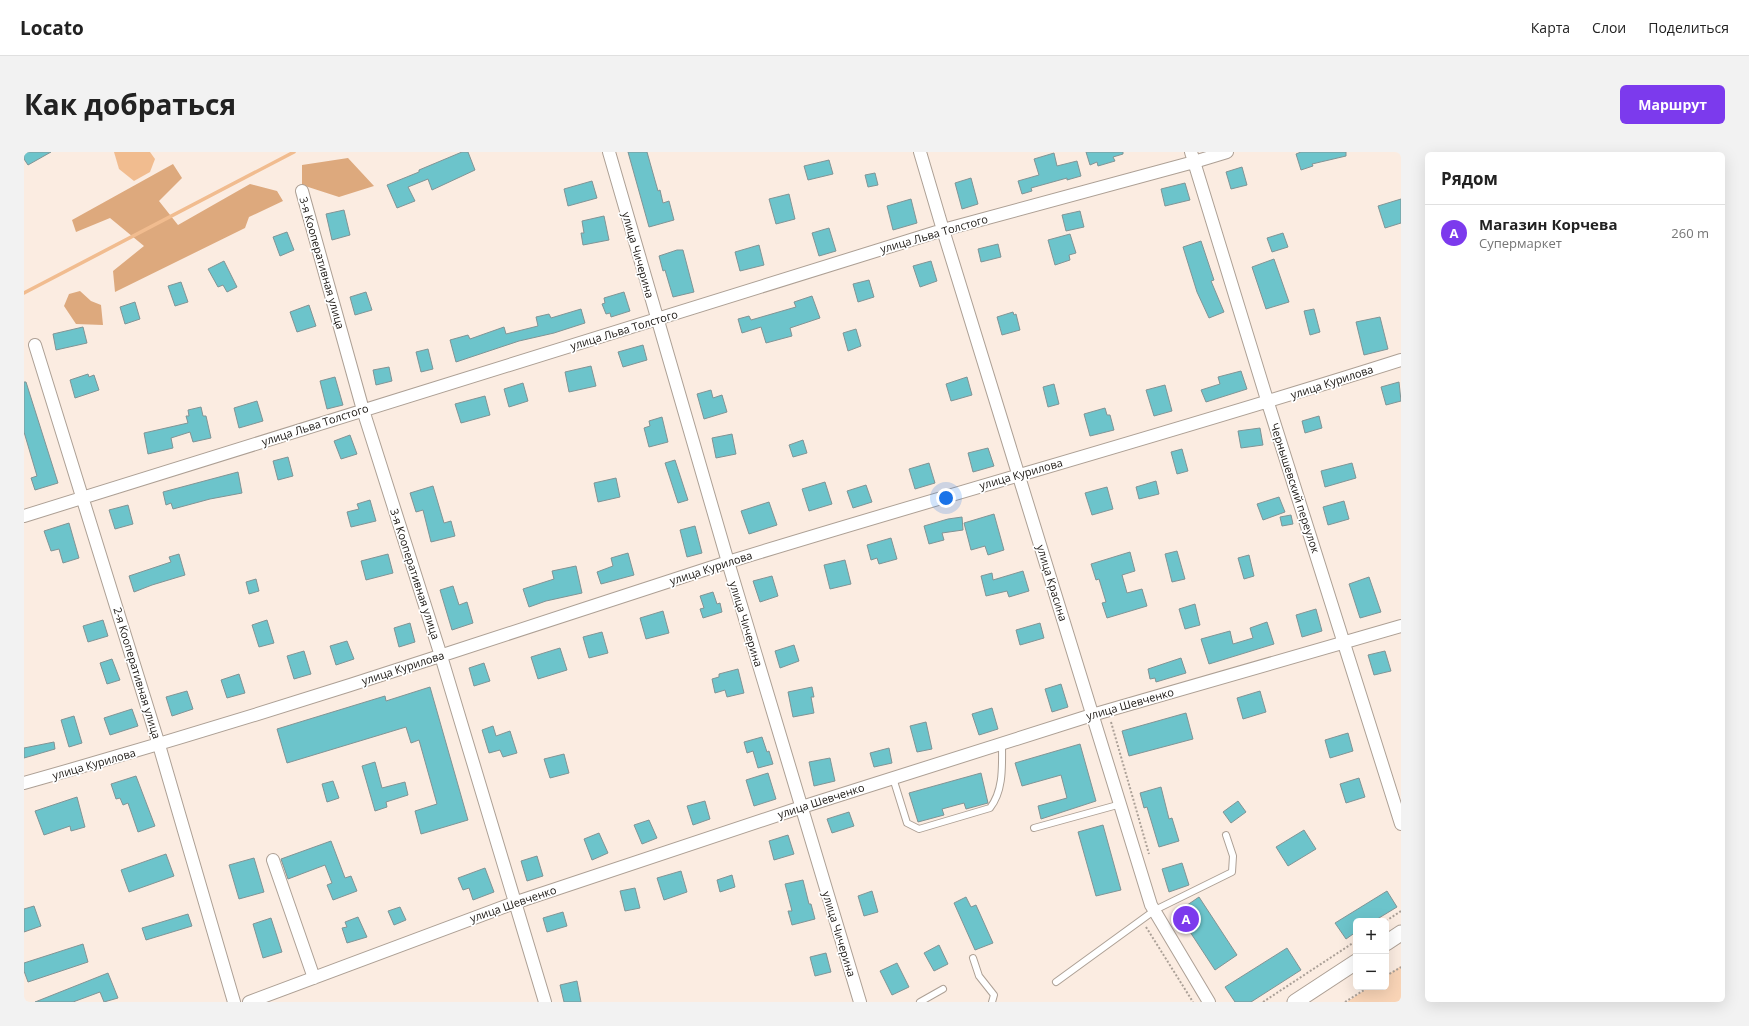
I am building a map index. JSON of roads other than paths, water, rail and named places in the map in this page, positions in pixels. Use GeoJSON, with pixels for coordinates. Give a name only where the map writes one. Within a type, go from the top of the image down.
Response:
{"type":"FeatureCollection","features":[{"type":"Feature","properties":{"kind":"street","name":"улица Чичерина"},"geometry":{"type":"LineString","coordinates":[[609,152],[656,320],[860,1002]]}},
{"type":"Feature","properties":{"kind":"street","name":"улица Красина"},"geometry":{"type":"LineString","coordinates":[[920,152],[1151,905],[1209,1002]]}},
{"type":"Feature","properties":{"kind":"street","name":"улица Льва Толстого"},"geometry":{"type":"LineString","coordinates":[[24,516],[943,230],[1193,157],[1227,152]]}},
{"type":"Feature","properties":{"kind":"street","name":"Чернышевский переулок"},"geometry":{"type":"LineString","coordinates":[[1193,157],[1268,403],[1401,824]]}},
{"type":"Feature","properties":{"kind":"street","name":"3-я Кооперативная улица"},"geometry":{"type":"LineString","coordinates":[[302,191],[363,410],[441,656],[545,1002]]}},
{"type":"Feature","properties":{"kind":"street","name":"2-я Кооперативная улица"},"geometry":{"type":"LineString","coordinates":[[36,345],[159,745],[234,1002]]}},
{"type":"Feature","properties":{"kind":"street","name":"улица Курилова"},"geometry":{"type":"LineString","coordinates":[[24,783],[159,745],[441,656],[728,562],[1018,475],[1268,403],[1401,360]]}},
{"type":"Feature","properties":{"kind":"street","name":"улица Шевченко"},"geometry":{"type":"LineString","coordinates":[[248,1002],[514,903],[802,807],[1108,710],[1401,626]]}},
{"type":"Feature","properties":{"kind":"street"},"geometry":{"type":"LineString","coordinates":[[273,860],[314,978]]}},
{"type":"Feature","properties":{"kind":"street"},"geometry":{"type":"LineString","coordinates":[[1389,941],[1401,933]]}},
{"type":"Feature","properties":{"kind":"street"},"geometry":{"type":"LineString","coordinates":[[1295,1002],[1353,964]]}},
{"type":"Feature","properties":{"kind":"lane"},"geometry":{"type":"LineString","coordinates":[[893,778],[908,824],[919,829],[990,808],[996,801],[1002,773],[1002,744]]}},
{"type":"Feature","properties":{"kind":"lane"},"geometry":{"type":"LineString","coordinates":[[1034,828],[1121,804]]}},
{"type":"Feature","properties":{"kind":"lane"},"geometry":{"type":"LineString","coordinates":[[1056,982],[1155,910],[1232,872],[1233,856],[1226,836]]}},
{"type":"Feature","properties":{"kind":"lane"},"geometry":{"type":"LineString","coordinates":[[973,958],[979,976],[994,996],[992,1002]]}},
{"type":"Feature","properties":{"kind":"lane"},"geometry":{"type":"LineString","coordinates":[[920,1002],[943,989]]}},
{"type":"Feature","properties":{"kind":"waterway"},"geometry":{"type":"LineString","coordinates":[[24,293],[294,152]]}},
{"type":"Feature","properties":{"kind":"place","name":"Магазин Корчева"},"geometry":{"type":"Point","coordinates":[1186,919]}}]}
